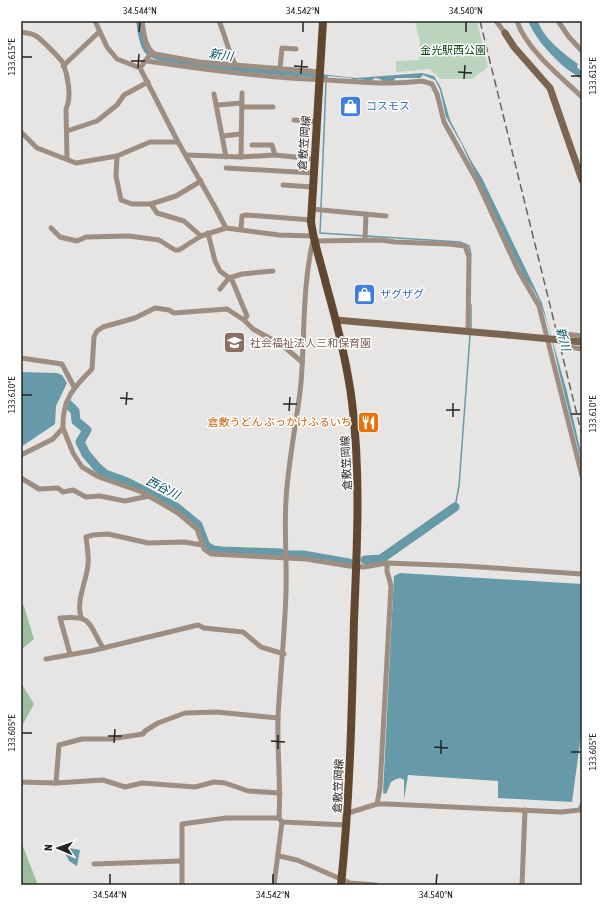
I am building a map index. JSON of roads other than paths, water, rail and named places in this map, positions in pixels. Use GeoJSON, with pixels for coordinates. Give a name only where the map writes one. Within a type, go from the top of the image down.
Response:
{"type":"FeatureCollection","features":[{"type":"Feature","properties":{"kind":"main road","name":"倉敷笠岡線"},"geometry":{"type":"LineString","coordinates":[[322,21],[320,76],[312,187],[318,210],[311,220],[313,239],[336,320],[352,400],[358,486],[357,566],[348,814],[342,882]]}},
{"type":"Feature","properties":{"kind":"street"},"geometry":{"type":"LineString","coordinates":[[95,21],[107,47],[117,59],[140,68],[178,142],[226,228]]}},
{"type":"Feature","properties":{"kind":"street"},"geometry":{"type":"LineString","coordinates":[[142,21],[147,44],[152,52],[199,62],[280,68],[357,83],[422,80],[428,82],[434,88],[444,122],[477,181],[518,270],[539,306],[582,476]]}},
{"type":"Feature","properties":{"kind":"street"},"geometry":{"type":"LineString","coordinates":[[219,21],[224,32],[226,44],[235,64]]}},
{"type":"Feature","properties":{"kind":"street"},"geometry":{"type":"LineString","coordinates":[[496,21],[514,47],[550,88],[582,180]]}},
{"type":"Feature","properties":{"kind":"street"},"geometry":{"type":"LineString","coordinates":[[517,21],[520,30],[533,48],[582,97]]}},
{"type":"Feature","properties":{"kind":"street"},"geometry":{"type":"LineString","coordinates":[[558,21],[569,37],[582,51]]}},
{"type":"Feature","properties":{"kind":"street"},"geometry":{"type":"LineString","coordinates":[[21,32],[36,35],[58,56],[64,66],[69,102],[66,109],[68,160]]}},
{"type":"Feature","properties":{"kind":"street"},"geometry":{"type":"LineString","coordinates":[[64,66],[99,32]]}},
{"type":"Feature","properties":{"kind":"street"},"geometry":{"type":"LineString","coordinates":[[280,68],[282,48],[296,49]]}},
{"type":"Feature","properties":{"kind":"street"},"geometry":{"type":"LineString","coordinates":[[140,68],[147,61],[152,52]]}},
{"type":"Feature","properties":{"kind":"street"},"geometry":{"type":"LineString","coordinates":[[147,61],[213,71],[320,76]]}},
{"type":"Feature","properties":{"kind":"street"},"geometry":{"type":"LineString","coordinates":[[67,131],[97,121],[118,105],[124,95],[148,82]]}},
{"type":"Feature","properties":{"kind":"street"},"geometry":{"type":"LineString","coordinates":[[241,157],[240,134],[242,93]]}},
{"type":"Feature","properties":{"kind":"street"},"geometry":{"type":"LineString","coordinates":[[214,94],[218,105],[226,157]]}},
{"type":"Feature","properties":{"kind":"street"},"geometry":{"type":"LineString","coordinates":[[218,105],[272,107]]}},
{"type":"Feature","properties":{"kind":"street"},"geometry":{"type":"LineString","coordinates":[[294,120],[317,122]]}},
{"type":"Feature","properties":{"kind":"street"},"geometry":{"type":"LineString","coordinates":[[21,132],[37,148],[76,163],[116,156],[150,142],[178,142]]}},
{"type":"Feature","properties":{"kind":"street"},"geometry":{"type":"LineString","coordinates":[[223,136],[240,134]]}},
{"type":"Feature","properties":{"kind":"street"},"geometry":{"type":"LineString","coordinates":[[252,145],[272,145],[275,155]]}},
{"type":"Feature","properties":{"kind":"street"},"geometry":{"type":"LineString","coordinates":[[186,155],[226,157],[275,155],[314,159]]}},
{"type":"Feature","properties":{"kind":"street"},"geometry":{"type":"LineString","coordinates":[[116,156],[116,176],[121,200],[132,204],[151,204],[176,196],[188,191],[201,181]]}},
{"type":"Feature","properties":{"kind":"street"},"geometry":{"type":"LineString","coordinates":[[226,168],[313,173]]}},
{"type":"Feature","properties":{"kind":"street"},"geometry":{"type":"LineString","coordinates":[[283,185],[312,187]]}},
{"type":"Feature","properties":{"kind":"street"},"geometry":{"type":"LineString","coordinates":[[151,204],[157,213],[184,221],[200,236]]}},
{"type":"Feature","properties":{"kind":"street"},"geometry":{"type":"LineString","coordinates":[[318,210],[386,216]]}},
{"type":"Feature","properties":{"kind":"street"},"geometry":{"type":"LineString","coordinates":[[365,237],[366,214]]}},
{"type":"Feature","properties":{"kind":"street"},"geometry":{"type":"LineString","coordinates":[[242,229],[242,216],[246,215],[311,220]]}},
{"type":"Feature","properties":{"kind":"street"},"geometry":{"type":"LineString","coordinates":[[51,228],[60,237],[77,241],[86,237],[129,236],[159,240],[175,250],[179,250],[200,236],[226,228],[313,239],[365,237],[465,246],[469,257],[470,331]]}},
{"type":"Feature","properties":{"kind":"street"},"geometry":{"type":"LineString","coordinates":[[208,233],[214,261],[220,271],[232,280],[247,316],[244,320]]}},
{"type":"Feature","properties":{"kind":"street"},"geometry":{"type":"LineString","coordinates":[[274,885],[279,856],[280,793],[278,718],[284,654],[288,476],[299,403],[310,256],[313,239]]}},
{"type":"Feature","properties":{"kind":"street"},"geometry":{"type":"LineString","coordinates":[[220,288],[229,278],[242,274],[273,271]]}},
{"type":"Feature","properties":{"kind":"street"},"geometry":{"type":"LineString","coordinates":[[302,362],[282,345],[253,329],[244,320],[227,309],[174,313],[170,310],[155,308],[135,318],[103,327],[96,332],[94,337],[92,370],[74,386],[64,405],[62,413],[63,428],[73,454],[82,467],[99,477],[132,488],[171,508],[190,521],[198,529],[202,545],[207,552],[211,554],[286,558],[357,566],[387,563],[464,566],[582,574]]}},
{"type":"Feature","properties":{"kind":"street"},"geometry":{"type":"LineString","coordinates":[[336,320],[582,342]]}},
{"type":"Feature","properties":{"kind":"street"},"geometry":{"type":"LineString","coordinates":[[582,336],[566,334],[569,347],[582,349]]}},
{"type":"Feature","properties":{"kind":"street"},"geometry":{"type":"LineString","coordinates":[[21,358],[62,364],[74,386]]}},
{"type":"Feature","properties":{"kind":"street"},"geometry":{"type":"LineString","coordinates":[[21,455],[53,439],[63,428]]}},
{"type":"Feature","properties":{"kind":"street"},"geometry":{"type":"LineString","coordinates":[[21,478],[39,489],[58,488],[63,492],[73,490],[86,497],[100,496],[125,501],[149,496]]}},
{"type":"Feature","properties":{"kind":"street"},"geometry":{"type":"LineString","coordinates":[[81,617],[79,601],[85,585],[88,563],[86,537],[93,534],[108,534],[148,542],[184,542],[202,545]]}},
{"type":"Feature","properties":{"kind":"street"},"geometry":{"type":"LineString","coordinates":[[377,804],[380,788],[391,586],[387,571],[387,563]]}},
{"type":"Feature","properties":{"kind":"street"},"geometry":{"type":"LineString","coordinates":[[70,654],[60,618],[81,617],[89,620],[103,648]]}},
{"type":"Feature","properties":{"kind":"street"},"geometry":{"type":"LineString","coordinates":[[46,659],[103,648],[198,625],[204,628],[243,632],[261,647],[284,654]]}},
{"type":"Feature","properties":{"kind":"street"},"geometry":{"type":"LineString","coordinates":[[56,783],[59,745],[82,739],[110,739],[143,734],[145,731],[158,723],[185,713],[216,712],[278,718]]}},
{"type":"Feature","properties":{"kind":"street"},"geometry":{"type":"LineString","coordinates":[[21,782],[56,783],[103,780],[125,787],[142,783],[195,787],[214,782],[225,783],[248,791],[280,793]]}},
{"type":"Feature","properties":{"kind":"street"},"geometry":{"type":"LineString","coordinates":[[348,814],[377,804],[402,803],[561,812],[577,811],[580,810],[582,805]]}},
{"type":"Feature","properties":{"kind":"street"},"geometry":{"type":"LineString","coordinates":[[522,885],[525,810]]}},
{"type":"Feature","properties":{"kind":"street"},"geometry":{"type":"LineString","coordinates":[[182,885],[182,824],[226,818],[347,825]]}},
{"type":"Feature","properties":{"kind":"street"},"geometry":{"type":"LineString","coordinates":[[279,856],[297,860],[342,882],[376,885]]}},
{"type":"Feature","properties":{"kind":"street"},"geometry":{"type":"LineString","coordinates":[[94,864],[181,861]]}},
{"type":"Feature","properties":{"kind":"water"},"geometry":{"type":"Polygon","coordinates":[[[136,21],[140,21],[154,55],[356,78],[422,73],[434,76],[441,88],[450,120],[482,178],[542,303],[548,323],[538,299],[525,279],[461,143],[446,117],[440,90],[435,80],[423,75],[420,78],[396,78],[393,81],[383,81],[375,78],[371,81],[359,79],[350,81],[352,79],[351,78],[262,74],[203,68],[158,60],[147,55],[141,44],[136,21]]]}},
{"type":"Feature","properties":{"kind":"water"},"geometry":{"type":"Polygon","coordinates":[[[528,21],[538,21],[549,39],[578,64],[577,67],[582,72],[582,80],[564,67],[547,50],[534,33],[528,21]]]}},
{"type":"Feature","properties":{"kind":"water"},"geometry":{"type":"Polygon","coordinates":[[[548,326],[567,392],[582,457],[582,465],[548,326]]]}},
{"type":"Feature","properties":{"kind":"water"},"geometry":{"type":"Polygon","coordinates":[[[21,372],[57,373],[62,375],[67,383],[56,406],[55,424],[21,447],[21,372]]]}},
{"type":"Feature","properties":{"kind":"water"},"geometry":{"type":"Polygon","coordinates":[[[400,573],[582,584],[582,728],[572,802],[498,798],[498,781],[408,775],[404,800],[404,780],[400,778],[391,782],[386,794],[383,793],[394,576],[400,573]]]}},
{"type":"Feature","properties":{"kind":"water"},"geometry":{"type":"Polygon","coordinates":[[[63,847],[80,850],[77,866],[69,861],[63,847]]]}},
{"type":"Feature","properties":{"kind":"waterway"},"geometry":{"type":"LineString","coordinates":[[321,208],[326,82]]}},
{"type":"Feature","properties":{"kind":"waterway"},"geometry":{"type":"LineString","coordinates":[[321,212],[320,233],[460,242],[469,246],[471,255]]}},
{"type":"Feature","properties":{"kind":"waterway"},"geometry":{"type":"LineString","coordinates":[[471,305],[471,329]]}},
{"type":"Feature","properties":{"kind":"waterway"},"geometry":{"type":"LineString","coordinates":[[455,507],[459,486],[470,335]]}},
{"type":"Feature","properties":{"kind":"waterway","name":"西谷川"},"geometry":{"type":"LineString","coordinates":[[68,404],[75,411],[76,421],[87,430],[80,442],[86,454],[97,467],[105,474],[127,482],[176,507],[198,525],[206,546],[213,550],[222,551],[281,553]]}},
{"type":"Feature","properties":{"kind":"waterway","name":"西谷川"},"geometry":{"type":"LineString","coordinates":[[365,560],[381,559],[455,507]]}},
{"type":"Feature","properties":{"kind":"waterway","name":"西谷川"},"geometry":{"type":"LineString","coordinates":[[288,555],[303,555],[349,563]]}},
{"type":"Feature","properties":{"kind":"railway"},"geometry":{"type":"LineString","coordinates":[[480,21],[582,435]]}},
{"type":"Feature","properties":{"kind":"place","name":"コスモス"},"geometry":{"type":"Point","coordinates":[351,106]}},
{"type":"Feature","properties":{"kind":"place","name":"ザグザグ"},"geometry":{"type":"Point","coordinates":[365,294]}},
{"type":"Feature","properties":{"kind":"place","name":"社会福祉法人三和保育園"},"geometry":{"type":"Point","coordinates":[234,343]}},
{"type":"Feature","properties":{"kind":"place","name":"倉敷うどん ぶっかけふるいち"},"geometry":{"type":"Point","coordinates":[368,422]}},
{"type":"Feature","properties":{"kind":"park label","name":"金光駅西公園"},"geometry":{"type":"Point","coordinates":[453,50]}},
{"type":"Feature","properties":{"kind":"water label","name":"新川"},"geometry":{"type":"Point","coordinates":[221,55]}},
{"type":"Feature","properties":{"kind":"water label","name":"新川"},"geometry":{"type":"Point","coordinates":[563,339]}}]}
